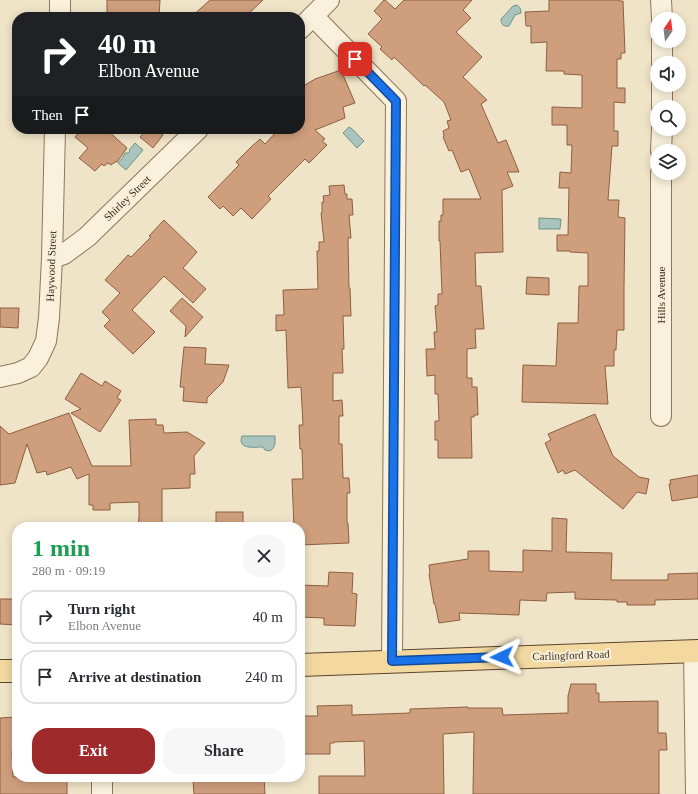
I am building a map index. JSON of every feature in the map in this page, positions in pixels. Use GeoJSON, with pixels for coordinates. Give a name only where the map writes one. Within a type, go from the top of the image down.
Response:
{"type":"FeatureCollection","features":[{"type":"Feature","properties":{"kind":"main road","name":"Carlingford Road"},"geometry":{"type":"LineString","coordinates":[[305,665],[696,651]]}},
{"type":"Feature","properties":{"kind":"main road"},"geometry":{"type":"LineString","coordinates":[[0,671],[12,671]]}},
{"type":"Feature","properties":{"kind":"street"},"geometry":{"type":"LineString","coordinates":[[60,0],[60,12]]}},
{"type":"Feature","properties":{"kind":"street"},"geometry":{"type":"LineString","coordinates":[[329,0],[307,23],[396,101],[392,661]]}},
{"type":"Feature","properties":{"kind":"street"},"geometry":{"type":"LineString","coordinates":[[661,0],[662,12]]}},
{"type":"Feature","properties":{"kind":"street","name":"Haywood Street"},"geometry":{"type":"LineString","coordinates":[[0,376],[18,373],[31,367],[38,358],[45,343],[52,258],[55,134]]}},
{"type":"Feature","properties":{"kind":"street","name":"Shirley Street"},"geometry":{"type":"LineString","coordinates":[[52,258],[64,254],[87,237],[193,134]]}},
{"type":"Feature","properties":{"kind":"street","name":"Hills Avenue"},"geometry":{"type":"LineString","coordinates":[[661,180],[661,416]]}},
{"type":"Feature","properties":{"kind":"street"},"geometry":{"type":"LineString","coordinates":[[696,651],[696,794]]}},
{"type":"Feature","properties":{"kind":"street"},"geometry":{"type":"LineString","coordinates":[[102,782],[102,794]]}},
{"type":"Feature","properties":{"kind":"water"},"geometry":{"type":"Polygon","coordinates":[[[517,5],[520,8],[521,13],[515,15],[509,26],[504,26],[501,19],[513,6],[517,5]]]}},
{"type":"Feature","properties":{"kind":"water"},"geometry":{"type":"Polygon","coordinates":[[[349,127],[364,141],[357,148],[343,133],[349,127]]]}},
{"type":"Feature","properties":{"kind":"water"},"geometry":{"type":"Polygon","coordinates":[[[135,143],[143,150],[126,170],[118,163],[125,153],[130,151],[129,150],[135,143]]]}},
{"type":"Feature","properties":{"kind":"water"},"geometry":{"type":"Polygon","coordinates":[[[539,218],[561,219],[560,229],[539,229],[539,218]]]}},
{"type":"Feature","properties":{"kind":"water"},"geometry":{"type":"Polygon","coordinates":[[[242,436],[275,436],[275,444],[270,451],[265,450],[263,447],[247,447],[242,444],[242,436]]]}},
{"type":"Feature","properties":{"kind":"building"},"geometry":{"type":"Polygon","coordinates":[[[107,0],[160,0],[159,12],[107,12],[107,0]]]}},
{"type":"Feature","properties":{"kind":"building"},"geometry":{"type":"Polygon","coordinates":[[[210,0],[263,0],[250,12],[197,12],[210,0]]]}},
{"type":"Feature","properties":{"kind":"building"},"geometry":{"type":"Polygon","coordinates":[[[384,0],[395,9],[404,0],[472,0],[463,10],[471,18],[456,32],[482,57],[463,77],[487,100],[481,104],[498,143],[506,140],[519,172],[507,172],[513,186],[502,190],[503,252],[475,253],[476,286],[481,286],[484,329],[475,329],[476,348],[467,349],[467,378],[472,378],[472,387],[477,387],[478,415],[471,417],[472,458],[438,458],[438,440],[435,440],[435,421],[439,421],[438,394],[435,394],[435,375],[427,376],[426,349],[435,349],[434,332],[437,332],[435,306],[438,305],[438,294],[442,294],[439,221],[441,221],[441,215],[443,215],[443,199],[481,199],[469,169],[461,172],[452,150],[449,151],[443,137],[443,131],[449,128],[447,121],[451,120],[444,102],[425,85],[424,86],[394,57],[392,60],[380,49],[382,47],[368,34],[382,19],[374,11],[384,0]]]}},
{"type":"Feature","properties":{"kind":"building"},"geometry":{"type":"Polygon","coordinates":[[[549,0],[623,1],[625,53],[621,53],[621,59],[617,59],[617,88],[625,88],[625,103],[614,102],[614,131],[618,131],[618,146],[612,146],[608,200],[619,200],[618,217],[625,218],[624,330],[617,330],[616,350],[614,350],[614,366],[605,366],[608,404],[522,402],[523,365],[556,366],[558,323],[578,323],[579,286],[588,286],[588,253],[557,251],[557,235],[568,235],[569,188],[559,188],[560,172],[571,173],[572,145],[567,145],[567,125],[552,125],[552,107],[582,108],[582,75],[564,74],[564,71],[546,71],[547,42],[531,43],[531,26],[526,26],[525,12],[549,11],[549,0]]]}},
{"type":"Feature","properties":{"kind":"building"},"geometry":{"type":"Polygon","coordinates":[[[341,70],[355,103],[343,107],[345,118],[315,130],[325,139],[322,141],[327,145],[309,163],[305,159],[268,196],[271,199],[252,219],[241,208],[233,216],[223,206],[220,209],[208,197],[239,165],[236,162],[260,139],[265,144],[274,134],[305,134],[305,85],[315,79],[341,70]]]}},
{"type":"Feature","properties":{"kind":"building"},"geometry":{"type":"Polygon","coordinates":[[[78,134],[112,134],[127,148],[117,162],[111,165],[108,163],[104,166],[102,164],[95,171],[79,158],[88,148],[75,137],[78,134]]]}},
{"type":"Feature","properties":{"kind":"building"},"geometry":{"type":"Polygon","coordinates":[[[143,134],[163,135],[153,148],[140,137],[143,134]]]}},
{"type":"Feature","properties":{"kind":"building"},"geometry":{"type":"Polygon","coordinates":[[[344,185],[347,199],[352,199],[353,215],[349,215],[351,238],[348,238],[351,316],[343,316],[343,373],[333,373],[333,401],[342,400],[343,416],[339,416],[339,444],[342,444],[343,478],[349,478],[350,493],[347,493],[347,523],[349,543],[305,545],[305,522],[294,522],[292,479],[303,479],[302,449],[300,449],[299,425],[303,425],[301,387],[288,388],[286,330],[276,331],[276,315],[284,315],[283,290],[318,289],[317,251],[319,251],[319,242],[324,242],[321,213],[322,202],[324,202],[323,196],[330,195],[329,186],[344,185]]]}},
{"type":"Feature","properties":{"kind":"building"},"geometry":{"type":"Polygon","coordinates":[[[164,220],[197,252],[183,268],[206,289],[193,303],[164,276],[132,310],[155,332],[133,354],[104,326],[110,320],[102,312],[120,293],[105,280],[128,255],[131,257],[151,237],[149,236],[164,220]]]}},
{"type":"Feature","properties":{"kind":"building"},"geometry":{"type":"Polygon","coordinates":[[[527,277],[549,278],[549,295],[526,294],[527,277]]]}},
{"type":"Feature","properties":{"kind":"building"},"geometry":{"type":"Polygon","coordinates":[[[182,298],[203,317],[185,337],[186,326],[170,311],[182,298]]]}},
{"type":"Feature","properties":{"kind":"building"},"geometry":{"type":"Polygon","coordinates":[[[0,308],[19,308],[18,328],[0,327],[0,308]]]}},
{"type":"Feature","properties":{"kind":"building"},"geometry":{"type":"Polygon","coordinates":[[[184,347],[206,348],[205,364],[229,365],[223,382],[207,398],[207,403],[183,401],[184,387],[180,387],[184,347]]]}},
{"type":"Feature","properties":{"kind":"building"},"geometry":{"type":"Polygon","coordinates":[[[81,373],[102,386],[105,381],[121,391],[117,398],[121,400],[100,432],[71,413],[81,409],[65,399],[81,373]]]}},
{"type":"Feature","properties":{"kind":"building"},"geometry":{"type":"Polygon","coordinates":[[[69,413],[92,466],[131,466],[129,420],[156,419],[156,425],[163,425],[164,433],[187,432],[205,443],[194,456],[195,474],[190,474],[190,488],[162,489],[162,522],[138,522],[139,502],[110,503],[110,510],[93,510],[93,505],[89,505],[89,474],[77,479],[71,467],[47,475],[46,471],[37,473],[27,444],[15,483],[0,485],[0,426],[9,434],[69,413]]]}},
{"type":"Feature","properties":{"kind":"building"},"geometry":{"type":"Polygon","coordinates":[[[595,414],[613,456],[639,477],[649,479],[646,494],[637,492],[623,509],[575,470],[565,474],[563,470],[558,473],[545,443],[551,440],[548,434],[595,414]]]}},
{"type":"Feature","properties":{"kind":"building"},"geometry":{"type":"Polygon","coordinates":[[[698,475],[698,497],[672,501],[669,484],[671,484],[670,480],[698,475]]]}},
{"type":"Feature","properties":{"kind":"building"},"geometry":{"type":"Polygon","coordinates":[[[216,512],[243,512],[243,522],[216,522],[216,512]]]}},
{"type":"Feature","properties":{"kind":"building"},"geometry":{"type":"Polygon","coordinates":[[[552,518],[567,519],[566,552],[612,553],[611,580],[668,580],[668,574],[698,573],[698,599],[655,600],[655,605],[627,605],[627,602],[617,602],[617,600],[575,599],[575,592],[547,593],[546,601],[520,600],[519,615],[459,613],[460,620],[439,623],[434,604],[429,565],[468,559],[468,551],[489,551],[489,571],[523,572],[523,550],[552,551],[552,518]]]}},
{"type":"Feature","properties":{"kind":"building"},"geometry":{"type":"Polygon","coordinates":[[[329,572],[353,573],[352,593],[357,594],[355,626],[324,625],[324,618],[305,617],[305,585],[328,586],[329,572]]]}},
{"type":"Feature","properties":{"kind":"building"},"geometry":{"type":"Polygon","coordinates":[[[0,599],[12,599],[12,625],[0,624],[0,599]]]}},
{"type":"Feature","properties":{"kind":"building"},"geometry":{"type":"Polygon","coordinates":[[[571,684],[596,684],[596,693],[599,693],[599,702],[658,701],[658,733],[666,733],[667,750],[659,750],[659,794],[473,794],[474,732],[443,734],[444,794],[319,794],[319,776],[365,776],[364,741],[334,742],[330,743],[330,754],[305,754],[305,716],[318,716],[317,706],[352,705],[352,715],[410,713],[410,709],[468,707],[502,708],[503,715],[568,713],[568,696],[571,684]]]}},
{"type":"Feature","properties":{"kind":"building"},"geometry":{"type":"Polygon","coordinates":[[[12,717],[12,782],[67,782],[67,794],[0,794],[0,718],[12,717]]]}},
{"type":"Feature","properties":{"kind":"building"},"geometry":{"type":"Polygon","coordinates":[[[193,782],[264,782],[265,794],[194,794],[193,782]]]}},
{"type":"Feature","properties":{"kind":"route"},"geometry":{"type":"LineString","coordinates":[[355,59],[396,101],[392,661],[502,657]]}}]}
